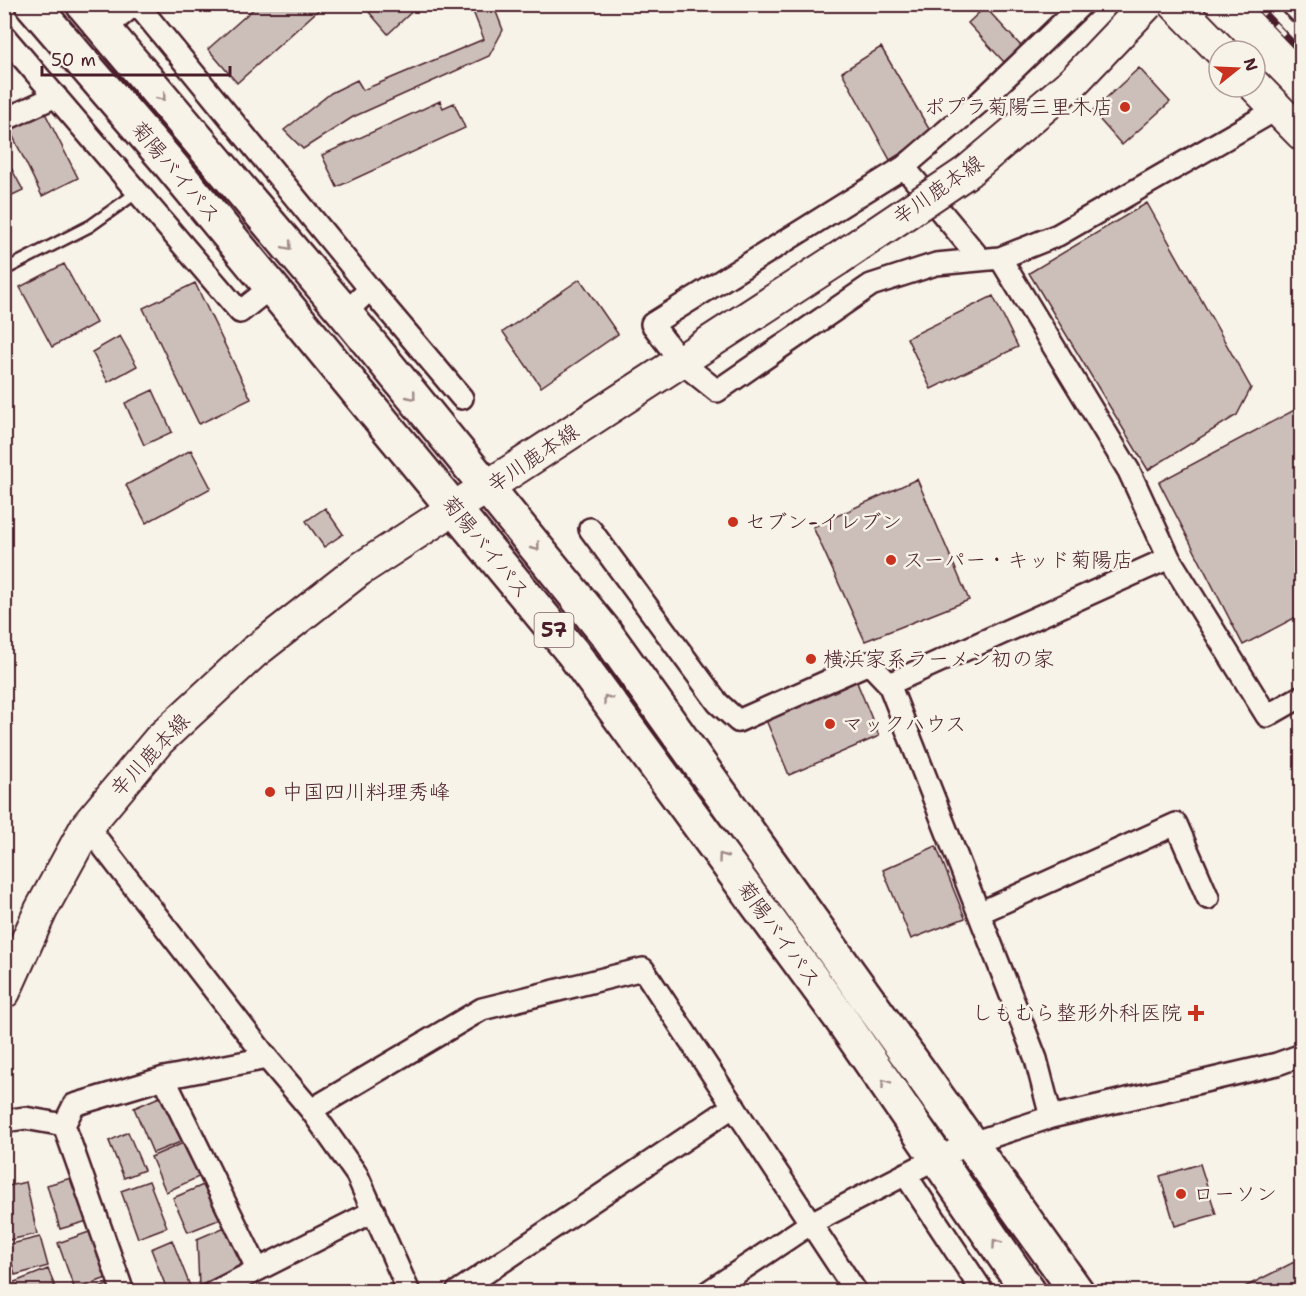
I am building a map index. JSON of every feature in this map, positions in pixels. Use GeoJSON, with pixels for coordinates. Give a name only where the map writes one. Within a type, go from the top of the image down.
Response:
{"type":"FeatureCollection","features":[{"type":"Feature","properties":{"kind":"highway","name":"菊陽バイパス"},"geometry":{"type":"LineString","coordinates":[[32,4],[271,287],[580,663],[839,1016],[1029,1292]]}},
{"type":"Feature","properties":{"kind":"highway","name":"菊陽バイパス"},"geometry":{"type":"LineString","coordinates":[[83,4],[345,313],[605,632],[1077,1292]]}},
{"type":"Feature","properties":{"kind":"main road","name":"辛川鹿本線"},"geometry":{"type":"LineString","coordinates":[[4,992],[41,910],[87,826],[159,740],[253,654],[359,570],[488,489],[967,172],[1074,82],[1147,4]]}},
{"type":"Feature","properties":{"kind":"main road"},"geometry":{"type":"LineString","coordinates":[[1175,4],[1209,39]]}},
{"type":"Feature","properties":{"kind":"main road"},"geometry":{"type":"LineString","coordinates":[[1267,99],[1302,135]]}},
{"type":"Feature","properties":{"kind":"street"},"geometry":{"type":"LineString","coordinates":[[105,29],[136,4],[462,398]]}},
{"type":"Feature","properties":{"kind":"street"},"geometry":{"type":"LineString","coordinates":[[1082,4],[981,101],[904,167],[652,324],[681,362],[717,391],[871,285],[936,264],[990,259],[1058,235],[1277,109]]}},
{"type":"Feature","properties":{"kind":"street"},"geometry":{"type":"LineString","coordinates":[[1296,4],[1302,10]]}},
{"type":"Feature","properties":{"kind":"street"},"geometry":{"type":"LineString","coordinates":[[4,36],[139,191],[240,312],[271,287]]}},
{"type":"Feature","properties":{"kind":"street"},"geometry":{"type":"LineString","coordinates":[[4,120],[56,96]]}},
{"type":"Feature","properties":{"kind":"street"},"geometry":{"type":"LineString","coordinates":[[904,167],[990,259],[1129,471],[1169,558],[1267,716],[1302,696]]}},
{"type":"Feature","properties":{"kind":"street"},"geometry":{"type":"LineString","coordinates":[[345,313],[370,289]]}},
{"type":"Feature","properties":{"kind":"street"},"geometry":{"type":"LineString","coordinates":[[590,528],[718,703],[738,722],[868,663],[889,684],[1036,1059],[1051,1117]]}},
{"type":"Feature","properties":{"kind":"street"},"geometry":{"type":"LineString","coordinates":[[889,684],[1169,558]]}},
{"type":"Feature","properties":{"kind":"street"},"geometry":{"type":"LineString","coordinates":[[979,913],[1176,824],[1208,898]]}},
{"type":"Feature","properties":{"kind":"street"},"geometry":{"type":"LineString","coordinates":[[87,826],[267,1058],[311,1110],[357,1175],[409,1292]]}},
{"type":"Feature","properties":{"kind":"street"},"geometry":{"type":"LineString","coordinates":[[311,1110],[482,1009],[643,969],[856,1292]]}},
{"type":"Feature","properties":{"kind":"street"},"geometry":{"type":"LineString","coordinates":[[711,1290],[811,1223],[937,1158],[972,1143],[1051,1117],[1277,1064],[1302,1056]]}},
{"type":"Feature","properties":{"kind":"street"},"geometry":{"type":"LineString","coordinates":[[123,1292],[64,1125],[74,1105],[164,1078],[267,1058]]}},
{"type":"Feature","properties":{"kind":"street"},"geometry":{"type":"LineString","coordinates":[[164,1078],[257,1268]]}},
{"type":"Feature","properties":{"kind":"street"},"geometry":{"type":"LineString","coordinates":[[457,1292],[734,1106]]}},
{"type":"Feature","properties":{"kind":"street"},"geometry":{"type":"LineString","coordinates":[[4,1121],[25,1118],[64,1125]]}},
{"type":"Feature","properties":{"kind":"street"},"geometry":{"type":"LineString","coordinates":[[906,1174],[983,1292]]}},
{"type":"Feature","properties":{"kind":"street"},"geometry":{"type":"LineString","coordinates":[[214,1292],[257,1268],[374,1211]]}},
{"type":"Feature","properties":{"kind":"lane"},"geometry":{"type":"LineString","coordinates":[[4,270],[90,226],[139,191]]}},
{"type":"Feature","properties":{"kind":"building"},"geometry":{"type":"Polygon","coordinates":[[[259,4],[325,4],[237,83],[208,49],[259,4]]]}},
{"type":"Feature","properties":{"kind":"building"},"geometry":{"type":"Polygon","coordinates":[[[362,4],[420,4],[388,34],[362,4]]]}},
{"type":"Feature","properties":{"kind":"building"},"geometry":{"type":"Polygon","coordinates":[[[470,4],[493,4],[503,30],[489,56],[353,117],[303,149],[284,130],[331,93],[357,80],[363,90],[484,39],[470,4]]]}},
{"type":"Feature","properties":{"kind":"building"},"geometry":{"type":"Polygon","coordinates":[[[985,7],[1021,46],[1004,62],[968,23],[985,7]]]}},
{"type":"Feature","properties":{"kind":"building"},"geometry":{"type":"Polygon","coordinates":[[[881,47],[932,134],[890,160],[842,72],[881,47]]]}},
{"type":"Feature","properties":{"kind":"building"},"geometry":{"type":"Polygon","coordinates":[[[1139,68],[1170,102],[1122,145],[1092,111],[1139,68]]]}},
{"type":"Feature","properties":{"kind":"building"},"geometry":{"type":"Polygon","coordinates":[[[4,72],[10,82],[4,85],[4,72]]]}},
{"type":"Feature","properties":{"kind":"building"},"geometry":{"type":"Polygon","coordinates":[[[440,101],[443,108],[454,103],[465,128],[337,187],[322,155],[440,101]]]}},
{"type":"Feature","properties":{"kind":"building"},"geometry":{"type":"Polygon","coordinates":[[[43,109],[78,178],[42,196],[8,126],[43,109]]]}},
{"type":"Feature","properties":{"kind":"building"},"geometry":{"type":"Polygon","coordinates":[[[4,155],[23,190],[4,199],[4,155]]]}},
{"type":"Feature","properties":{"kind":"building"},"geometry":{"type":"Polygon","coordinates":[[[1147,203],[1251,388],[1237,415],[1148,470],[1029,273],[1147,203]]]}},
{"type":"Feature","properties":{"kind":"building"},"geometry":{"type":"Polygon","coordinates":[[[64,264],[96,323],[52,347],[20,287],[64,264]]]}},
{"type":"Feature","properties":{"kind":"building"},"geometry":{"type":"Polygon","coordinates":[[[580,279],[618,334],[541,387],[503,332],[580,279]]]}},
{"type":"Feature","properties":{"kind":"building"},"geometry":{"type":"Polygon","coordinates":[[[195,283],[251,399],[199,424],[143,308],[195,283]]]}},
{"type":"Feature","properties":{"kind":"building"},"geometry":{"type":"Polygon","coordinates":[[[993,296],[1018,347],[931,389],[907,338],[993,296]]]}},
{"type":"Feature","properties":{"kind":"building"},"geometry":{"type":"Polygon","coordinates":[[[120,336],[137,366],[108,382],[92,352],[120,336]]]}},
{"type":"Feature","properties":{"kind":"building"},"geometry":{"type":"Polygon","coordinates":[[[153,390],[172,432],[144,445],[125,403],[153,390]]]}},
{"type":"Feature","properties":{"kind":"building"},"geometry":{"type":"Polygon","coordinates":[[[1302,406],[1302,614],[1243,645],[1159,482],[1302,406]]]}},
{"type":"Feature","properties":{"kind":"building"},"geometry":{"type":"Polygon","coordinates":[[[191,450],[211,488],[146,523],[126,485],[191,450]]]}},
{"type":"Feature","properties":{"kind":"building"},"geometry":{"type":"Polygon","coordinates":[[[917,479],[969,600],[865,641],[813,527],[917,479]]]}},
{"type":"Feature","properties":{"kind":"building"},"geometry":{"type":"Polygon","coordinates":[[[325,508],[343,534],[324,547],[306,521],[325,508]]]}},
{"type":"Feature","properties":{"kind":"building"},"geometry":{"type":"Polygon","coordinates":[[[856,680],[879,736],[789,775],[766,720],[856,680]]]}},
{"type":"Feature","properties":{"kind":"building"},"geometry":{"type":"Polygon","coordinates":[[[936,846],[965,918],[911,939],[883,870],[936,846]]]}},
{"type":"Feature","properties":{"kind":"building"},"geometry":{"type":"Polygon","coordinates":[[[164,1095],[183,1141],[153,1153],[134,1108],[164,1095]]]}},
{"type":"Feature","properties":{"kind":"building"},"geometry":{"type":"Polygon","coordinates":[[[128,1132],[144,1170],[124,1178],[109,1141],[128,1132]]]}},
{"type":"Feature","properties":{"kind":"building"},"geometry":{"type":"Polygon","coordinates":[[[188,1141],[203,1175],[166,1192],[151,1157],[188,1141]]]}},
{"type":"Feature","properties":{"kind":"building"},"geometry":{"type":"Polygon","coordinates":[[[1200,1164],[1216,1214],[1175,1226],[1160,1176],[1200,1164]]]}},
{"type":"Feature","properties":{"kind":"building"},"geometry":{"type":"Polygon","coordinates":[[[78,1176],[91,1220],[60,1229],[47,1185],[78,1176]]]}},
{"type":"Feature","properties":{"kind":"building"},"geometry":{"type":"Polygon","coordinates":[[[149,1181],[167,1227],[138,1238],[121,1191],[149,1181]]]}},
{"type":"Feature","properties":{"kind":"building"},"geometry":{"type":"Polygon","coordinates":[[[26,1182],[37,1234],[4,1241],[4,1187],[26,1182]]]}},
{"type":"Feature","properties":{"kind":"building"},"geometry":{"type":"Polygon","coordinates":[[[208,1183],[223,1218],[188,1232],[173,1198],[208,1183]]]}},
{"type":"Feature","properties":{"kind":"building"},"geometry":{"type":"Polygon","coordinates":[[[225,1227],[243,1267],[199,1286],[197,1239],[225,1227]]]}},
{"type":"Feature","properties":{"kind":"building"},"geometry":{"type":"Polygon","coordinates":[[[92,1231],[109,1277],[75,1290],[58,1243],[92,1231]]]}},
{"type":"Feature","properties":{"kind":"building"},"geometry":{"type":"Polygon","coordinates":[[[40,1237],[48,1266],[15,1275],[7,1245],[40,1237]]]}},
{"type":"Feature","properties":{"kind":"building"},"geometry":{"type":"Polygon","coordinates":[[[172,1240],[190,1286],[168,1292],[151,1249],[172,1240]]]}},
{"type":"Feature","properties":{"kind":"building"},"geometry":{"type":"Polygon","coordinates":[[[1302,1258],[1302,1292],[1235,1292],[1302,1258]]]}},
{"type":"Feature","properties":{"kind":"building"},"geometry":{"type":"Polygon","coordinates":[[[48,1269],[57,1292],[15,1292],[12,1283],[48,1269]]]}},
{"type":"Feature","properties":{"kind":"building"},"geometry":{"type":"Polygon","coordinates":[[[110,1284],[113,1292],[87,1292],[110,1284]]]}},
{"type":"Feature","properties":{"kind":"railway"},"geometry":{"type":"LineString","coordinates":[[1255,4],[1302,53]]}},
{"type":"Feature","properties":{"kind":"place","name":"ポプラ菊陽三里木店"},"geometry":{"type":"Point","coordinates":[1125,107]}},
{"type":"Feature","properties":{"kind":"place","name":"セブン-イレブン"},"geometry":{"type":"Point","coordinates":[733,522]}},
{"type":"Feature","properties":{"kind":"place","name":"スーパー・キッド菊陽店"},"geometry":{"type":"Point","coordinates":[891,560]}},
{"type":"Feature","properties":{"kind":"place","name":"横浜家系ラーメン初の家"},"geometry":{"type":"Point","coordinates":[811,659]}},
{"type":"Feature","properties":{"kind":"place","name":"マックハウス"},"geometry":{"type":"Point","coordinates":[830,724]}},
{"type":"Feature","properties":{"kind":"place","name":"中国四川料理秀峰"},"geometry":{"type":"Point","coordinates":[270,792]}},
{"type":"Feature","properties":{"kind":"place","name":"しもむら整形外科医院"},"geometry":{"type":"Point","coordinates":[1196,1013]}},
{"type":"Feature","properties":{"kind":"place","name":"ローソン"},"geometry":{"type":"Point","coordinates":[1181,1194]}}]}
